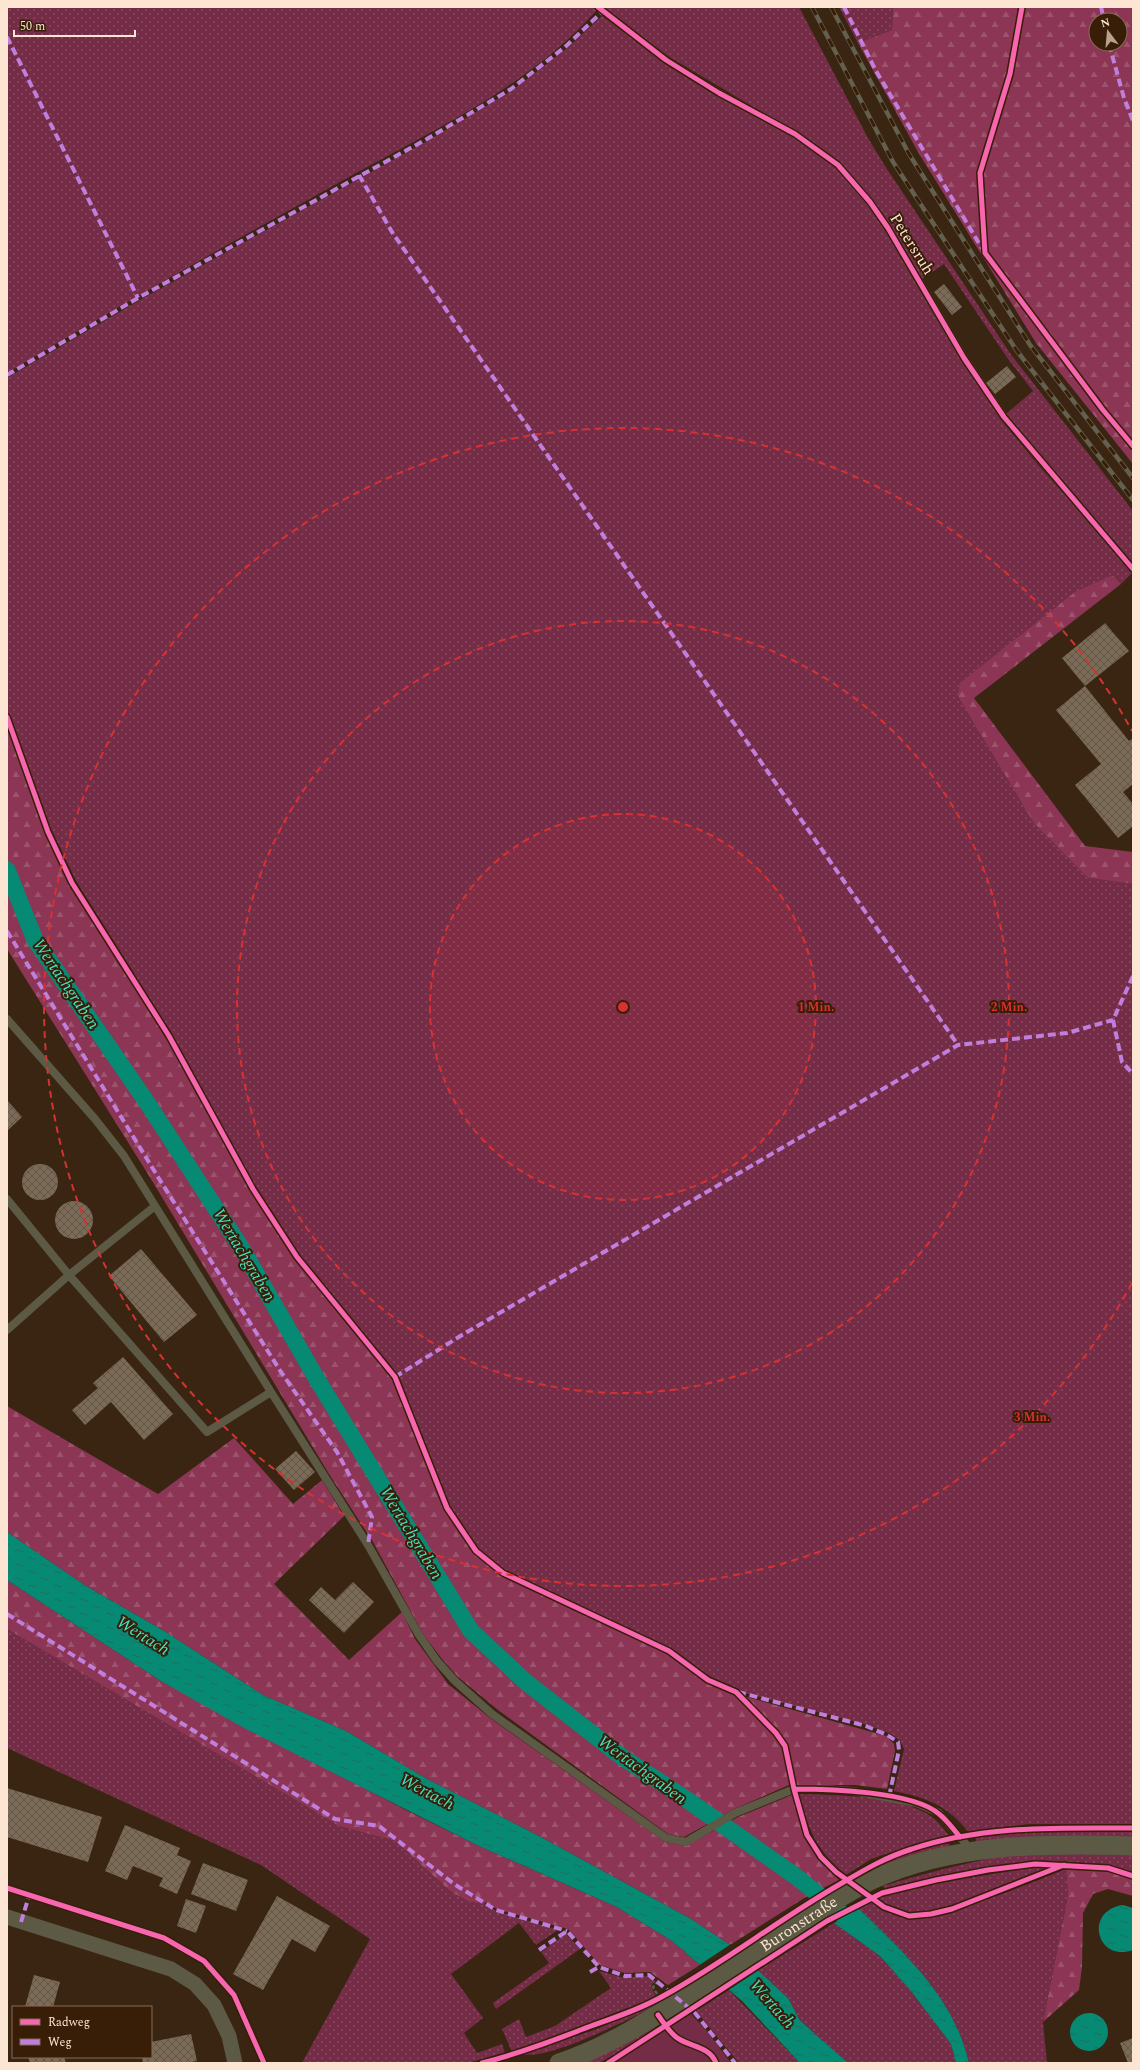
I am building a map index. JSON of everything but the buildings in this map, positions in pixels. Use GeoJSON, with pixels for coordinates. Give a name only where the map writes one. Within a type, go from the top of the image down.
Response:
{"type":"FeatureCollection","features":[{"type":"Feature","properties":{"kind":"street","name":"Buronstraße"},"geometry":{"type":"LineString","coordinates":[[559,2063],[582,2055],[658,2016],[820,1911],[872,1880],[923,1862],[1019,1845],[1133,1846]]}},
{"type":"Feature","properties":{"kind":"street"},"geometry":{"type":"LineString","coordinates":[[7,1917],[171,1969],[195,1984],[214,2005],[229,2036],[235,2063]]}},
{"type":"Feature","properties":{"kind":"lane","name":"Petersruh"},"geometry":{"type":"LineString","coordinates":[[598,7],[666,60],[719,93],[794,134],[838,165],[870,202],[888,228],[964,358],[1004,416],[1133,569]]}},
{"type":"Feature","properties":{"kind":"lane"},"geometry":{"type":"LineString","coordinates":[[7,1019],[95,1119],[124,1156],[270,1392],[368,1544],[419,1635],[437,1661],[455,1681],[492,1714],[666,1838],[686,1842],[735,1813],[794,1789],[854,1791],[917,1803],[939,1813],[973,1852]]}},
{"type":"Feature","properties":{"kind":"lane"},"geometry":{"type":"LineString","coordinates":[[7,1199],[69,1274],[207,1432],[270,1392]]}},
{"type":"Feature","properties":{"kind":"lane"},"geometry":{"type":"LineString","coordinates":[[7,1330],[69,1274],[155,1206]]}},
{"type":"Feature","properties":{"kind":"lane"},"geometry":{"type":"LineString","coordinates":[[658,2016],[678,2039],[698,2047],[710,2054],[716,2063]]}},
{"type":"Feature","properties":{"kind":"path"},"geometry":{"type":"LineString","coordinates":[[656,1993],[653,1987],[658,1981]]}},
{"type":"Feature","properties":{"kind":"shaded area"},"geometry":{"type":"Polygon","coordinates":[[[7,7],[594,7],[597,10],[570,38],[509,86],[442,126],[214,252],[7,373],[7,7]]]}},
{"type":"Feature","properties":{"kind":"shaded area"},"geometry":{"type":"Polygon","coordinates":[[[603,7],[799,7],[868,138],[885,166],[1012,356],[1133,511],[1133,563],[1006,414],[1033,391],[1008,359],[944,264],[922,279],[873,201],[794,131],[668,56],[603,7]]]}},
{"type":"Feature","properties":{"kind":"shaded area"},"geometry":{"type":"Polygon","coordinates":[[[839,7],[893,7],[892,30],[858,43],[839,7]]]}},
{"type":"Feature","properties":{"kind":"shaded area"},"geometry":{"type":"Polygon","coordinates":[[[602,16],[666,63],[794,136],[836,167],[868,203],[886,229],[962,359],[1000,419],[1040,467],[1133,572],[1121,584],[1113,575],[958,696],[1088,878],[1133,884],[1133,1825],[1029,1824],[968,1832],[953,1815],[936,1804],[916,1796],[894,1791],[904,1749],[900,1740],[889,1733],[868,1725],[737,1691],[709,1679],[670,1649],[504,1571],[478,1550],[449,1507],[397,1375],[299,1255],[255,1187],[172,1034],[76,881],[51,829],[7,710],[7,378],[140,300],[429,140],[513,90],[566,49],[602,16]]]}},
{"type":"Feature","properties":{"kind":"shaded area"},"geometry":{"type":"Polygon","coordinates":[[[7,1629],[339,1826],[395,1841],[450,1891],[469,1902],[484,1904],[496,1911],[558,1930],[536,1945],[519,1923],[451,1974],[483,2018],[464,2033],[477,2053],[502,2044],[505,2053],[467,2063],[302,2063],[370,1939],[261,1865],[7,1748],[7,1629]]]}},
{"type":"Feature","properties":{"kind":"shaded area"},"geometry":{"type":"Polygon","coordinates":[[[798,1794],[849,1796],[886,1800],[904,1804],[932,1817],[949,1835],[909,1846],[871,1859],[846,1875],[820,1848],[810,1830],[798,1794]]]}},
{"type":"Feature","properties":{"kind":"shaded area"},"geometry":{"type":"Polygon","coordinates":[[[1029,1830],[1133,1830],[1133,1838],[977,1843],[975,1837],[1029,1830]]]}},
{"type":"Feature","properties":{"kind":"shaded area"},"geometry":{"type":"Polygon","coordinates":[[[948,1843],[950,1846],[870,1875],[868,1871],[912,1851],[948,1843]]]}},
{"type":"Feature","properties":{"kind":"shaded area"},"geometry":{"type":"Polygon","coordinates":[[[1019,1853],[1133,1853],[1133,1873],[1102,1866],[1071,1862],[1040,1862],[977,1869],[885,1890],[883,1886],[951,1867],[1019,1853]]]}},
{"type":"Feature","properties":{"kind":"shaded area"},"geometry":{"type":"Polygon","coordinates":[[[1035,1867],[1054,1867],[952,1905],[926,1912],[928,1917],[946,1913],[998,1896],[1066,1869],[1068,1895],[1043,2022],[1047,2063],[969,2063],[962,2039],[952,2017],[940,1997],[910,1960],[859,1909],[883,1896],[938,1883],[1035,1867]]]}},
{"type":"Feature","properties":{"kind":"shaded area"},"geometry":{"type":"Polygon","coordinates":[[[834,1923],[880,1956],[911,1991],[951,2044],[956,2063],[848,2063],[799,2019],[788,1998],[757,1971],[834,1923]]]}},
{"type":"Feature","properties":{"kind":"shaded area"},"geometry":{"type":"Polygon","coordinates":[[[566,1934],[580,1949],[496,2009],[493,2003],[549,1963],[541,1952],[566,1934]]]}},
{"type":"Feature","properties":{"kind":"shaded area"},"geometry":{"type":"Polygon","coordinates":[[[599,1971],[624,1978],[648,1976],[655,1981],[651,1986],[656,1997],[512,2052],[502,2029],[519,2019],[526,2037],[555,2026],[611,1988],[599,1971]]]}},
{"type":"Feature","properties":{"kind":"shaded area"},"geometry":{"type":"Polygon","coordinates":[[[729,1990],[800,2063],[739,2063],[696,2011],[729,1990]]]}},
{"type":"Feature","properties":{"kind":"shaded area"},"geometry":{"type":"Polygon","coordinates":[[[652,2005],[651,2008],[623,2022],[567,2046],[534,2055],[522,2054],[597,2029],[652,2005]]]}},
{"type":"Feature","properties":{"kind":"shaded area"},"geometry":{"type":"Polygon","coordinates":[[[691,2014],[706,2030],[731,2063],[613,2063],[691,2014]]]}},
{"type":"Feature","properties":{"kind":"shaded area"},"geometry":{"type":"Polygon","coordinates":[[[653,2024],[656,2028],[627,2048],[599,2063],[581,2063],[653,2024]]]}},
{"type":"Feature","properties":{"kind":"green space"},"geometry":{"type":"Polygon","coordinates":[[[893,7],[1133,7],[1133,464],[1036,343],[918,152],[858,43],[892,30],[893,7]]]}},
{"type":"Feature","properties":{"kind":"green space"},"geometry":{"type":"Polygon","coordinates":[[[1113,575],[1121,584],[974,698],[1085,846],[1133,852],[1133,884],[1088,878],[1034,823],[958,696],[960,683],[1075,592],[1113,575]]]}},
{"type":"Feature","properties":{"kind":"green space"},"geometry":{"type":"Polygon","coordinates":[[[7,725],[46,834],[70,885],[167,1038],[250,1191],[295,1258],[393,1378],[445,1509],[475,1553],[502,1575],[669,1653],[707,1682],[736,1694],[886,1736],[894,1744],[895,1751],[887,1789],[855,1785],[789,1785],[734,1809],[684,1837],[668,1834],[498,1710],[458,1677],[442,1659],[423,1634],[373,1542],[329,1474],[151,1179],[7,949],[7,725]]]}},
{"type":"Feature","properties":{"kind":"green space"},"geometry":{"type":"Polygon","coordinates":[[[7,1406],[158,1494],[234,1438],[293,1504],[322,1480],[344,1516],[274,1584],[349,1660],[402,1612],[415,1639],[448,1684],[490,1718],[665,1842],[686,1846],[738,1817],[792,1795],[805,1835],[818,1859],[839,1880],[806,1897],[730,1945],[691,1919],[537,1835],[427,1779],[346,1731],[263,1695],[164,1631],[83,1584],[7,1532],[7,1406]]]}},
{"type":"Feature","properties":{"kind":"green space"},"geometry":{"type":"Polygon","coordinates":[[[7,1580],[161,1681],[404,1809],[479,1846],[617,1907],[672,1941],[700,1965],[668,1985],[650,1972],[625,1973],[600,1965],[568,1929],[497,1909],[486,1902],[484,1904],[469,1902],[450,1891],[395,1841],[339,1826],[7,1629],[7,1580]]]}},
{"type":"Feature","properties":{"kind":"green space"},"geometry":{"type":"Polygon","coordinates":[[[1066,1869],[1107,1871],[1133,1879],[1133,1896],[1108,1889],[1093,1894],[1083,1913],[1082,1967],[1079,1990],[1043,2022],[1068,1895],[1066,1869]]]}},
{"type":"Feature","properties":{"kind":"water","name":"Wertach"},"geometry":{"type":"Polygon","coordinates":[[[7,1532],[83,1584],[164,1631],[263,1695],[346,1731],[427,1779],[537,1835],[691,1919],[730,1945],[788,1998],[799,2019],[848,2063],[800,2063],[742,2001],[672,1941],[617,1907],[479,1846],[242,1727],[161,1681],[7,1580],[7,1532]]]}},
{"type":"Feature","properties":{"kind":"water"},"geometry":{"type":"Polygon","coordinates":[[[1123,1905],[1133,1908],[1133,1950],[1121,1952],[1111,1949],[1103,1943],[1099,1925],[1103,1916],[1110,1909],[1123,1905]]]}},
{"type":"Feature","properties":{"kind":"water"},"geometry":{"type":"Polygon","coordinates":[[[859,1909],[910,1960],[940,1997],[952,2017],[962,2039],[969,2063],[956,2063],[951,2044],[911,1991],[880,1956],[834,1923],[859,1909]]]}},
{"type":"Feature","properties":{"kind":"water"},"geometry":{"type":"Polygon","coordinates":[[[1085,2013],[1093,2013],[1100,2016],[1105,2021],[1108,2032],[1105,2043],[1100,2048],[1093,2051],[1085,2051],[1078,2048],[1073,2043],[1070,2036],[1070,2028],[1073,2021],[1078,2016],[1085,2013]]]}},
{"type":"Feature","properties":{"kind":"pier"},"geometry":{"type":"Polygon","coordinates":[[[731,1944],[759,1970],[727,1991],[698,1966],[731,1944]]]}},
{"type":"Feature","properties":{"kind":"waterway","name":"Wertachgraben"},"geometry":{"type":"LineString","coordinates":[[7,870],[35,940],[148,1104],[242,1249],[318,1381],[471,1631],[526,1682],[622,1757],[686,1799],[798,1878],[863,1931]]}},
{"type":"Feature","properties":{"kind":"railway"},"geometry":{"type":"LineString","coordinates":[[812,7],[893,162],[1017,351],[1133,500]]}},
{"type":"Feature","properties":{"kind":"railway"},"geometry":{"type":"LineString","coordinates":[[831,7],[909,154],[1030,345],[1133,478]]}},
{"type":"Feature","properties":{"kind":"marked path"},"geometry":{"type":"LineString","coordinates":[[844,7],[876,71],[983,250]]}},
{"type":"Feature","properties":{"kind":"marked path"},"geometry":{"type":"LineString","coordinates":[[1101,7],[1102,12]]}},
{"type":"Feature","properties":{"kind":"marked path"},"geometry":{"type":"LineString","coordinates":[[7,375],[138,298],[427,139],[511,89],[565,47],[602,12]]}},
{"type":"Feature","properties":{"kind":"marked path"},"geometry":{"type":"LineString","coordinates":[[7,37],[138,298]]}},
{"type":"Feature","properties":{"kind":"marked path"},"geometry":{"type":"LineString","coordinates":[[1111,52],[1124,98],[1133,121]]}},
{"type":"Feature","properties":{"kind":"marked path"},"geometry":{"type":"LineString","coordinates":[[359,175],[392,232],[958,1045]]}},
{"type":"Feature","properties":{"kind":"marked path"},"geometry":{"type":"LineString","coordinates":[[7,931],[158,1177],[281,1372],[337,1452],[372,1517],[368,1545]]}},
{"type":"Feature","properties":{"kind":"marked path"},"geometry":{"type":"LineString","coordinates":[[1133,976],[1113,1020],[1122,1062],[1133,1074]]}},
{"type":"Feature","properties":{"kind":"marked path"},"geometry":{"type":"LineString","coordinates":[[395,1377],[462,1335],[958,1045],[1067,1033],[1113,1020]]}},
{"type":"Feature","properties":{"kind":"marked path"},"geometry":{"type":"LineString","coordinates":[[7,1614],[335,1819],[379,1826],[454,1884],[496,1910],[567,1931]]}},
{"type":"Feature","properties":{"kind":"marked path"},"geometry":{"type":"LineString","coordinates":[[738,1692],[866,1726],[887,1735],[898,1742],[899,1750],[889,1797]]}},
{"type":"Feature","properties":{"kind":"marked path"},"geometry":{"type":"LineString","coordinates":[[21,1922],[29,1896]]}},
{"type":"Feature","properties":{"kind":"marked path"},"geometry":{"type":"LineString","coordinates":[[539,1950],[567,1931],[599,1967],[625,1976],[649,1975],[695,2013],[735,2063]]}},
{"type":"Feature","properties":{"kind":"marked path"},"geometry":{"type":"LineString","coordinates":[[590,1972],[599,1967]]}},
{"type":"Feature","properties":{"kind":"cycle path"},"geometry":{"type":"LineString","coordinates":[[598,7],[666,60],[719,93],[795,134],[838,165],[870,202],[888,228],[964,358],[1004,417],[1133,569]]}},
{"type":"Feature","properties":{"kind":"cycle path"},"geometry":{"type":"LineString","coordinates":[[1022,7],[1010,74],[980,173],[985,253],[1103,410],[1133,446]]}},
{"type":"Feature","properties":{"kind":"cycle path"},"geometry":{"type":"LineString","coordinates":[[7,717],[48,832],[72,883],[169,1036],[253,1189],[297,1257],[395,1377],[447,1508],[476,1551],[503,1573],[669,1651],[708,1680],[736,1692],[776,1733],[785,1746],[794,1789],[807,1835],[821,1857],[836,1872],[884,1907],[909,1916],[931,1914],[952,1909],[1064,1865]]}},
{"type":"Feature","properties":{"kind":"cycle path"},"geometry":{"type":"LineString","coordinates":[[794,1789],[870,1793],[910,1800],[927,1806],[939,1814],[960,1837]]}},
{"type":"Feature","properties":{"kind":"cycle path"},"geometry":{"type":"LineString","coordinates":[[482,2063],[546,2043],[624,2014],[655,2000],[688,1982],[819,1896],[867,1869],[902,1852],[939,1841],[994,1832],[1049,1828],[1133,1828]]}},
{"type":"Feature","properties":{"kind":"cycle path"},"geometry":{"type":"LineString","coordinates":[[608,2063],[827,1921],[882,1893],[936,1880],[988,1870],[1035,1864],[1108,1868],[1133,1876]]}},
{"type":"Feature","properties":{"kind":"cycle path"},"geometry":{"type":"LineString","coordinates":[[7,1888],[164,1938],[204,1961],[234,1995],[264,2063]]}},
{"type":"Feature","properties":{"kind":"cycle path"},"geometry":{"type":"LineString","coordinates":[[658,2015],[673,2035],[684,2042],[705,2050],[710,2054],[716,2063]]}}]}
